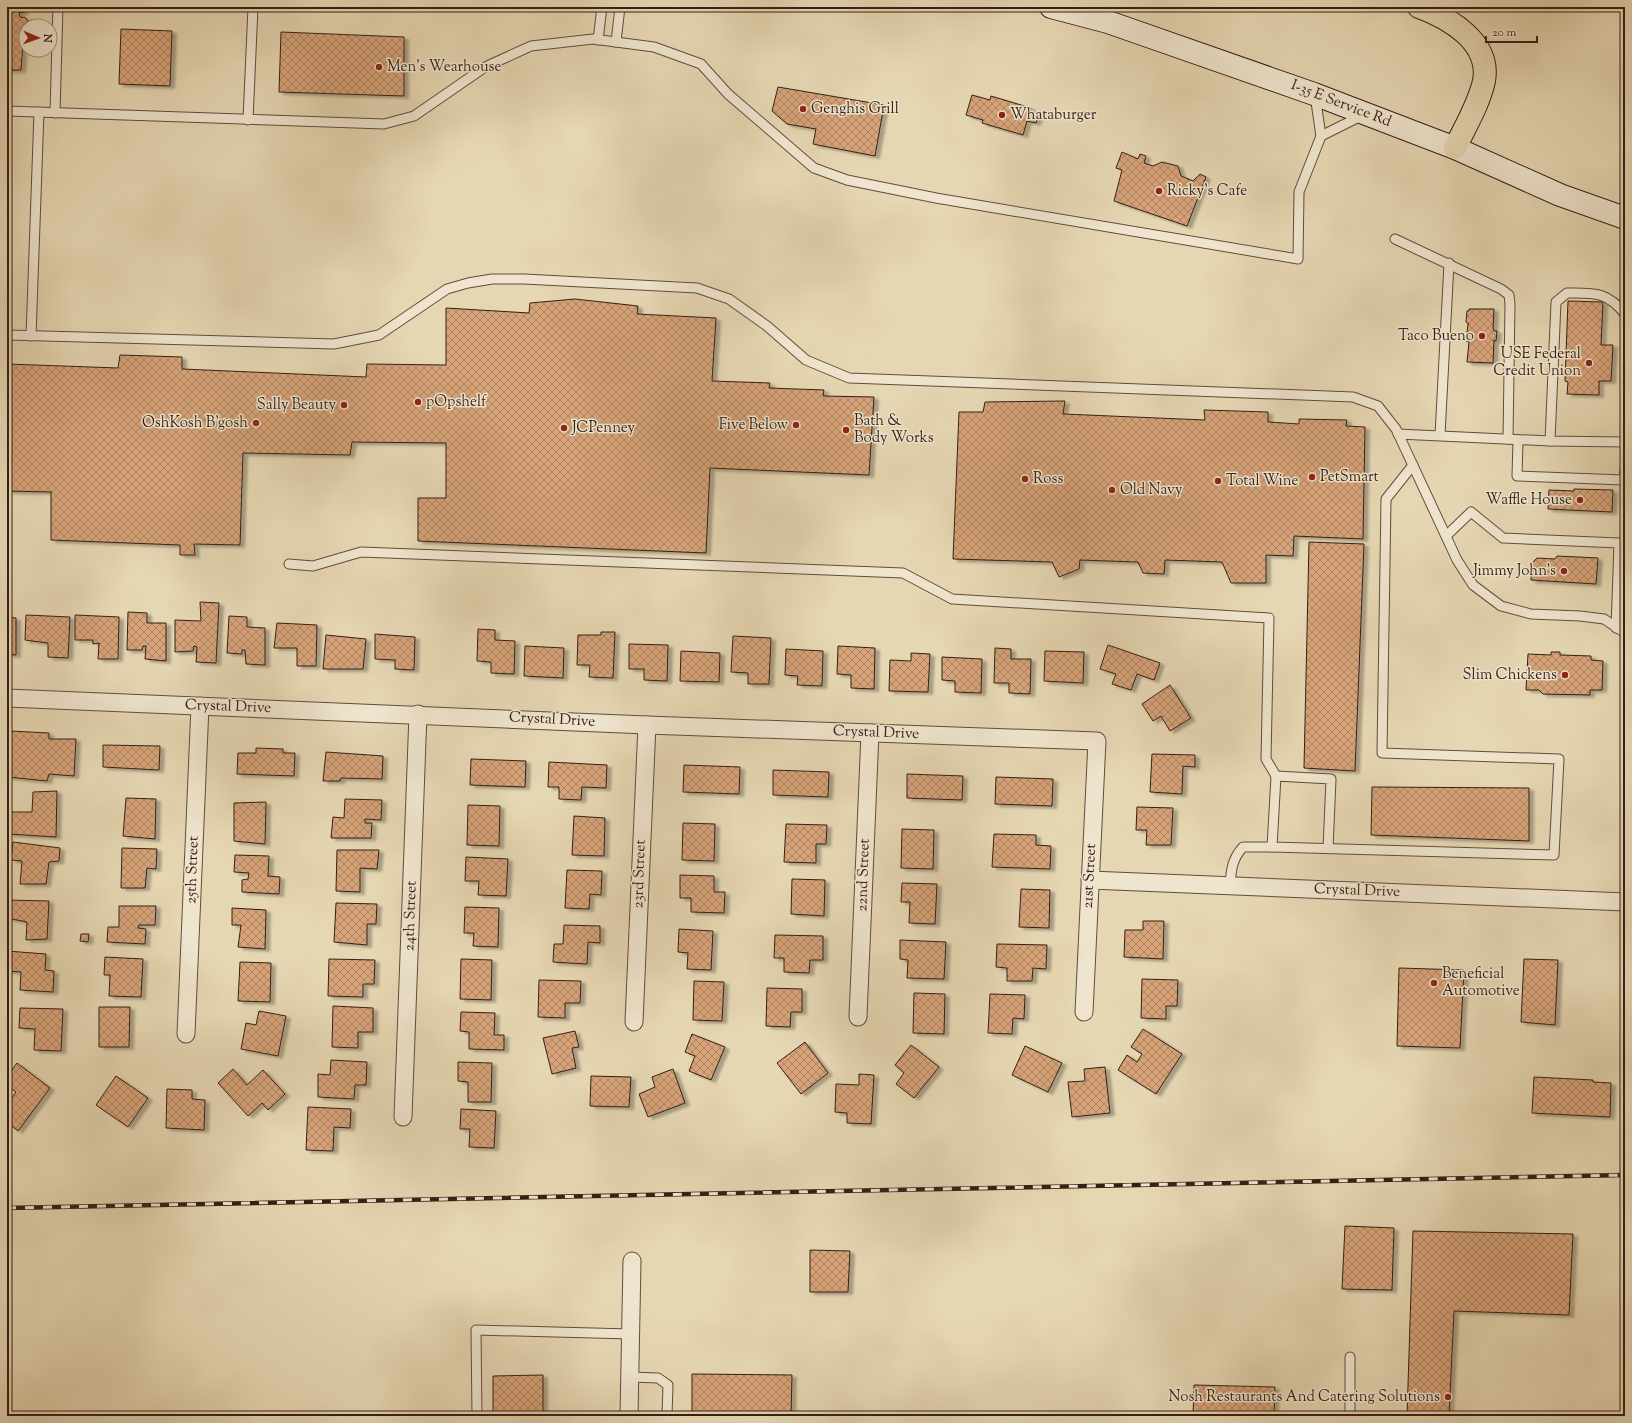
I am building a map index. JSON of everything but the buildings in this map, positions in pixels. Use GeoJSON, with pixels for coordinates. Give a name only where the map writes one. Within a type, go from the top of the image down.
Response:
{"type":"FeatureCollection","features":[{"type":"Feature","properties":{"kind":"highway"},"geometry":{"type":"LineString","coordinates":[[1419,7],[1464,31],[1473,41],[1484,66],[1484,79],[1480,92],[1455,148]]}},
{"type":"Feature","properties":{"kind":"street","name":"I-35 E Service Rd"},"geometry":{"type":"LineString","coordinates":[[1051,7],[1108,22],[1314,94],[1455,148],[1560,195],[1625,218]]}},
{"type":"Feature","properties":{"kind":"street","name":"Crystal Drive"},"geometry":{"type":"LineString","coordinates":[[7,698],[418,714],[646,725],[1097,741]]}},
{"type":"Feature","properties":{"kind":"street","name":"25th Street"},"geometry":{"type":"LineString","coordinates":[[186,1034],[200,706]]}},
{"type":"Feature","properties":{"kind":"street","name":"24th Street"},"geometry":{"type":"LineString","coordinates":[[403,1117],[418,714]]}},
{"type":"Feature","properties":{"kind":"street","name":"23rd Street"},"geometry":{"type":"LineString","coordinates":[[634,1022],[646,725]]}},
{"type":"Feature","properties":{"kind":"street","name":"22nd Street"},"geometry":{"type":"LineString","coordinates":[[858,1017],[870,733]]}},
{"type":"Feature","properties":{"kind":"street","name":"21st Street"},"geometry":{"type":"LineString","coordinates":[[1084,1012],[1097,741]]}},
{"type":"Feature","properties":{"kind":"street","name":"Crystal Drive"},"geometry":{"type":"LineString","coordinates":[[1090,880],[1625,902]]}},
{"type":"Feature","properties":{"kind":"street"},"geometry":{"type":"LineString","coordinates":[[629,1416],[632,1261]]}},
{"type":"Feature","properties":{"kind":"lane"},"geometry":{"type":"LineString","coordinates":[[55,113],[58,7]]}},
{"type":"Feature","properties":{"kind":"lane"},"geometry":{"type":"LineString","coordinates":[[248,120],[253,7]]}},
{"type":"Feature","properties":{"kind":"lane"},"geometry":{"type":"LineString","coordinates":[[598,40],[602,7]]}},
{"type":"Feature","properties":{"kind":"lane"},"geometry":{"type":"LineString","coordinates":[[616,42],[620,7]]}},
{"type":"Feature","properties":{"kind":"lane"},"geometry":{"type":"LineString","coordinates":[[7,111],[384,124],[414,116],[484,67],[531,46],[598,40],[616,42],[654,47],[701,64],[728,94],[814,168],[847,180],[936,198],[1298,259],[1299,192],[1321,136],[1314,94]]}},
{"type":"Feature","properties":{"kind":"lane"},"geometry":{"type":"LineString","coordinates":[[31,336],[39,112]]}},
{"type":"Feature","properties":{"kind":"lane"},"geometry":{"type":"LineString","coordinates":[[1321,136],[1366,114]]}},
{"type":"Feature","properties":{"kind":"lane"},"geometry":{"type":"LineString","coordinates":[[1395,239],[1501,288],[1508,295],[1510,304],[1508,439]]}},
{"type":"Feature","properties":{"kind":"lane"},"geometry":{"type":"LineString","coordinates":[[1440,435],[1449,264]]}},
{"type":"Feature","properties":{"kind":"lane"},"geometry":{"type":"LineString","coordinates":[[7,335],[334,344],[379,335],[447,289],[468,283],[492,279],[524,279],[697,288],[733,301],[767,326],[806,360],[849,378],[1338,395],[1353,397],[1378,406],[1398,434],[1457,560],[1473,585],[1501,606],[1531,614],[1580,616],[1604,620],[1625,633]]}},
{"type":"Feature","properties":{"kind":"lane"},"geometry":{"type":"LineString","coordinates":[[1550,441],[1556,302],[1567,293],[1599,293],[1620,307],[1625,314]]}},
{"type":"Feature","properties":{"kind":"lane"},"geometry":{"type":"LineString","coordinates":[[1398,434],[1518,440],[1625,442]]}},
{"type":"Feature","properties":{"kind":"lane"},"geometry":{"type":"LineString","coordinates":[[1518,440],[1517,476],[1624,480],[1625,470]]}},
{"type":"Feature","properties":{"kind":"lane"},"geometry":{"type":"LineString","coordinates":[[1230,886],[1235,855],[1243,847],[1554,855],[1559,759],[1382,753],[1386,499],[1413,465]]}},
{"type":"Feature","properties":{"kind":"lane"},"geometry":{"type":"LineString","coordinates":[[1446,536],[1471,512],[1503,538],[1619,543],[1616,628]]}},
{"type":"Feature","properties":{"kind":"lane"},"geometry":{"type":"LineString","coordinates":[[289,564],[313,566],[361,552],[903,573],[952,599],[1269,618],[1266,759],[1276,776],[1272,847]]}},
{"type":"Feature","properties":{"kind":"lane"},"geometry":{"type":"LineString","coordinates":[[1276,776],[1331,779],[1328,849]]}},
{"type":"Feature","properties":{"kind":"lane"},"geometry":{"type":"LineString","coordinates":[[477,1416],[476,1330],[631,1334]]}},
{"type":"Feature","properties":{"kind":"lane"},"geometry":{"type":"LineString","coordinates":[[1350,1357],[1350,1416]]}},
{"type":"Feature","properties":{"kind":"lane"},"geometry":{"type":"LineString","coordinates":[[630,1377],[658,1378],[668,1385],[667,1416]]}},
{"type":"Feature","properties":{"kind":"railway"},"geometry":{"type":"LineString","coordinates":[[7,1208],[1625,1175]]}},
{"type":"Feature","properties":{"kind":"place","name":"Men's Wearhouse"},"geometry":{"type":"Point","coordinates":[379,67]}},
{"type":"Feature","properties":{"kind":"place","name":"Genghis Grill"},"geometry":{"type":"Point","coordinates":[803,109]}},
{"type":"Feature","properties":{"kind":"place","name":"Whataburger"},"geometry":{"type":"Point","coordinates":[1002,115]}},
{"type":"Feature","properties":{"kind":"place","name":"Ricky's Cafe"},"geometry":{"type":"Point","coordinates":[1159,191]}},
{"type":"Feature","properties":{"kind":"place","name":"Taco Bueno"},"geometry":{"type":"Point","coordinates":[1482,336]}},
{"type":"Feature","properties":{"kind":"place","name":"USE Federal Credit Union"},"geometry":{"type":"Point","coordinates":[1589,363]}},
{"type":"Feature","properties":{"kind":"place","name":"pOpshelf"},"geometry":{"type":"Point","coordinates":[418,402]}},
{"type":"Feature","properties":{"kind":"place","name":"Sally Beauty"},"geometry":{"type":"Point","coordinates":[344,405]}},
{"type":"Feature","properties":{"kind":"place","name":"OshKosh B'gosh"},"geometry":{"type":"Point","coordinates":[256,423]}},
{"type":"Feature","properties":{"kind":"place","name":"Five Below"},"geometry":{"type":"Point","coordinates":[796,425]}},
{"type":"Feature","properties":{"kind":"place","name":"JCPenney"},"geometry":{"type":"Point","coordinates":[564,428]}},
{"type":"Feature","properties":{"kind":"place","name":"Bath & Body Works"},"geometry":{"type":"Point","coordinates":[846,430]}},
{"type":"Feature","properties":{"kind":"place","name":"PetSmart"},"geometry":{"type":"Point","coordinates":[1312,477]}},
{"type":"Feature","properties":{"kind":"place","name":"Ross"},"geometry":{"type":"Point","coordinates":[1025,479]}},
{"type":"Feature","properties":{"kind":"place","name":"Total Wine"},"geometry":{"type":"Point","coordinates":[1218,481]}},
{"type":"Feature","properties":{"kind":"place","name":"Old Navy"},"geometry":{"type":"Point","coordinates":[1112,490]}},
{"type":"Feature","properties":{"kind":"place","name":"Waffle House"},"geometry":{"type":"Point","coordinates":[1580,500]}},
{"type":"Feature","properties":{"kind":"place","name":"Jimmy John's"},"geometry":{"type":"Point","coordinates":[1564,571]}},
{"type":"Feature","properties":{"kind":"place","name":"Slim Chickens"},"geometry":{"type":"Point","coordinates":[1565,675]}},
{"type":"Feature","properties":{"kind":"place","name":"Beneficial Automotive"},"geometry":{"type":"Point","coordinates":[1434,983]}},
{"type":"Feature","properties":{"kind":"place","name":"Nosh Restaurants And Catering Solutions"},"geometry":{"type":"Point","coordinates":[1448,1397]}}]}
